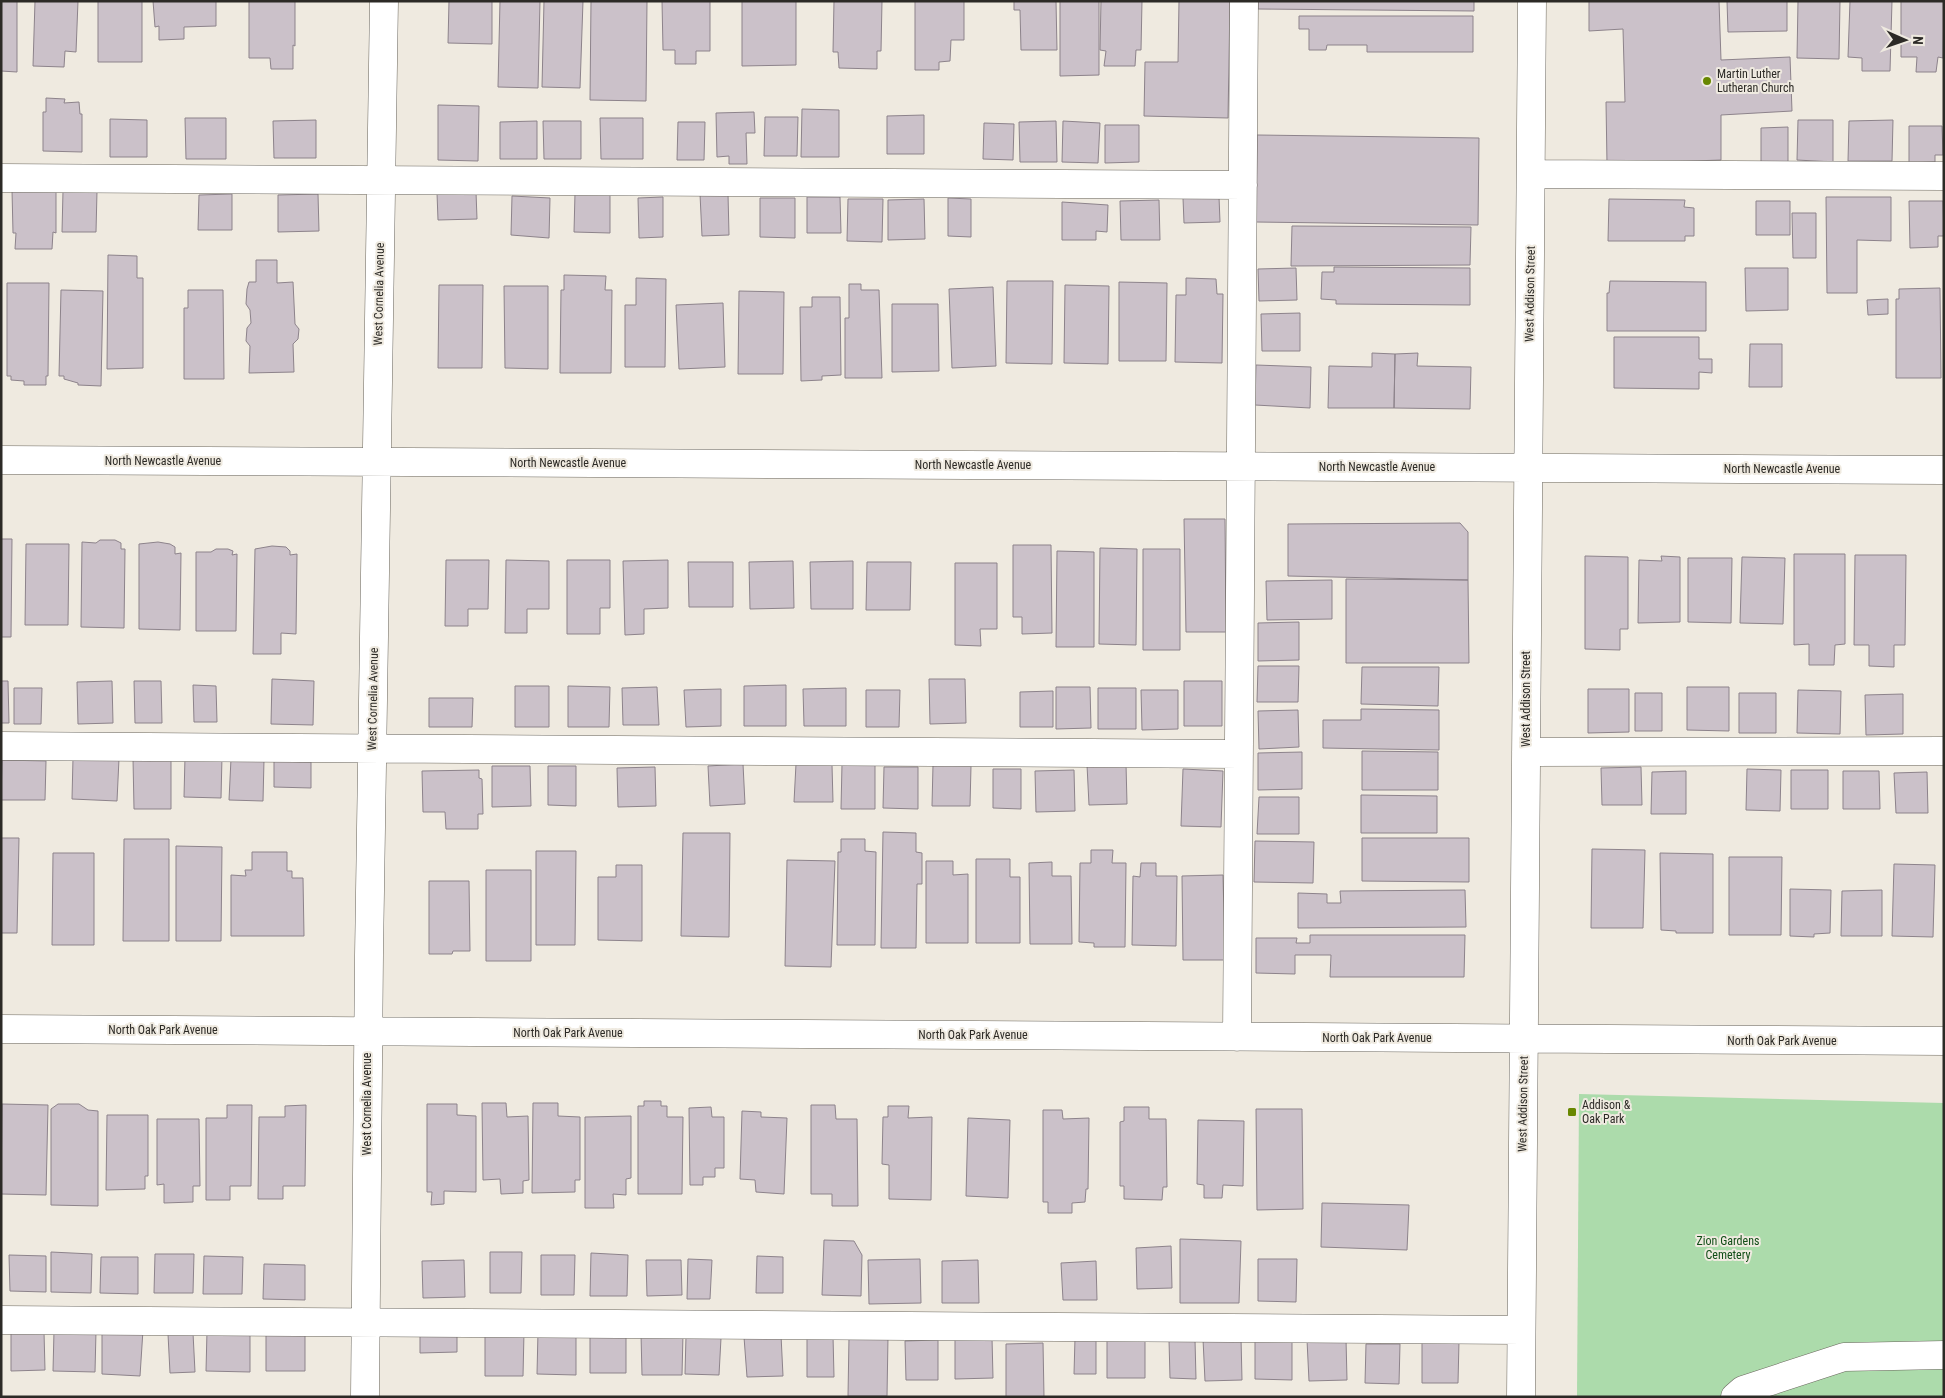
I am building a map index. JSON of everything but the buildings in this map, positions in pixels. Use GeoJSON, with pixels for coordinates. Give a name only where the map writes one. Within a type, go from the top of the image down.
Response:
{"type":"FeatureCollection","features":[{"type":"Feature","properties":{"kind":"street","name":"West Cornelia Avenue"},"geometry":{"type":"LineString","coordinates":[[365,1397],[368,1032],[384,1]]}},
{"type":"Feature","properties":{"kind":"street"},"geometry":{"type":"LineString","coordinates":[[1236,1037],[1244,1]]}},
{"type":"Feature","properties":{"kind":"street","name":"West Addison Street"},"geometry":{"type":"LineString","coordinates":[[1521,1397],[1532,1]]}},
{"type":"Feature","properties":{"kind":"street"},"geometry":{"type":"LineString","coordinates":[[1531,174],[1944,176]]}},
{"type":"Feature","properties":{"kind":"street"},"geometry":{"type":"LineString","coordinates":[[1,178],[1243,185]]}},
{"type":"Feature","properties":{"kind":"street","name":"North Newcastle Avenue"},"geometry":{"type":"LineString","coordinates":[[1,460],[1944,470]]}},
{"type":"Feature","properties":{"kind":"street"},"geometry":{"type":"LineString","coordinates":[[1,746],[1239,754]]}},
{"type":"Feature","properties":{"kind":"street"},"geometry":{"type":"LineString","coordinates":[[1526,752],[1944,751]]}},
{"type":"Feature","properties":{"kind":"street","name":"North Oak Park Avenue"},"geometry":{"type":"LineString","coordinates":[[1,1029],[1944,1042]]}},
{"type":"Feature","properties":{"kind":"street"},"geometry":{"type":"LineString","coordinates":[[1,1320],[1521,1330]]}},
{"type":"Feature","properties":{"kind":"street"},"geometry":{"type":"LineString","coordinates":[[1735,1397],[1742,1390],[1844,1357],[1944,1355]]}},
{"type":"Feature","properties":{"kind":"green space","name":"Zion Gardens Cemetery"},"geometry":{"type":"Polygon","coordinates":[[[1579,1094],[1944,1103],[1944,1397],[1577,1397],[1579,1094]]]}},
{"type":"Feature","properties":{"kind":"place","name":"Martin Luther Lutheran Church"},"geometry":{"type":"Point","coordinates":[1707,81]}},
{"type":"Feature","properties":{"kind":"place","name":"Addison & Oak Park"},"geometry":{"type":"Point","coordinates":[1572,1112]}}]}
